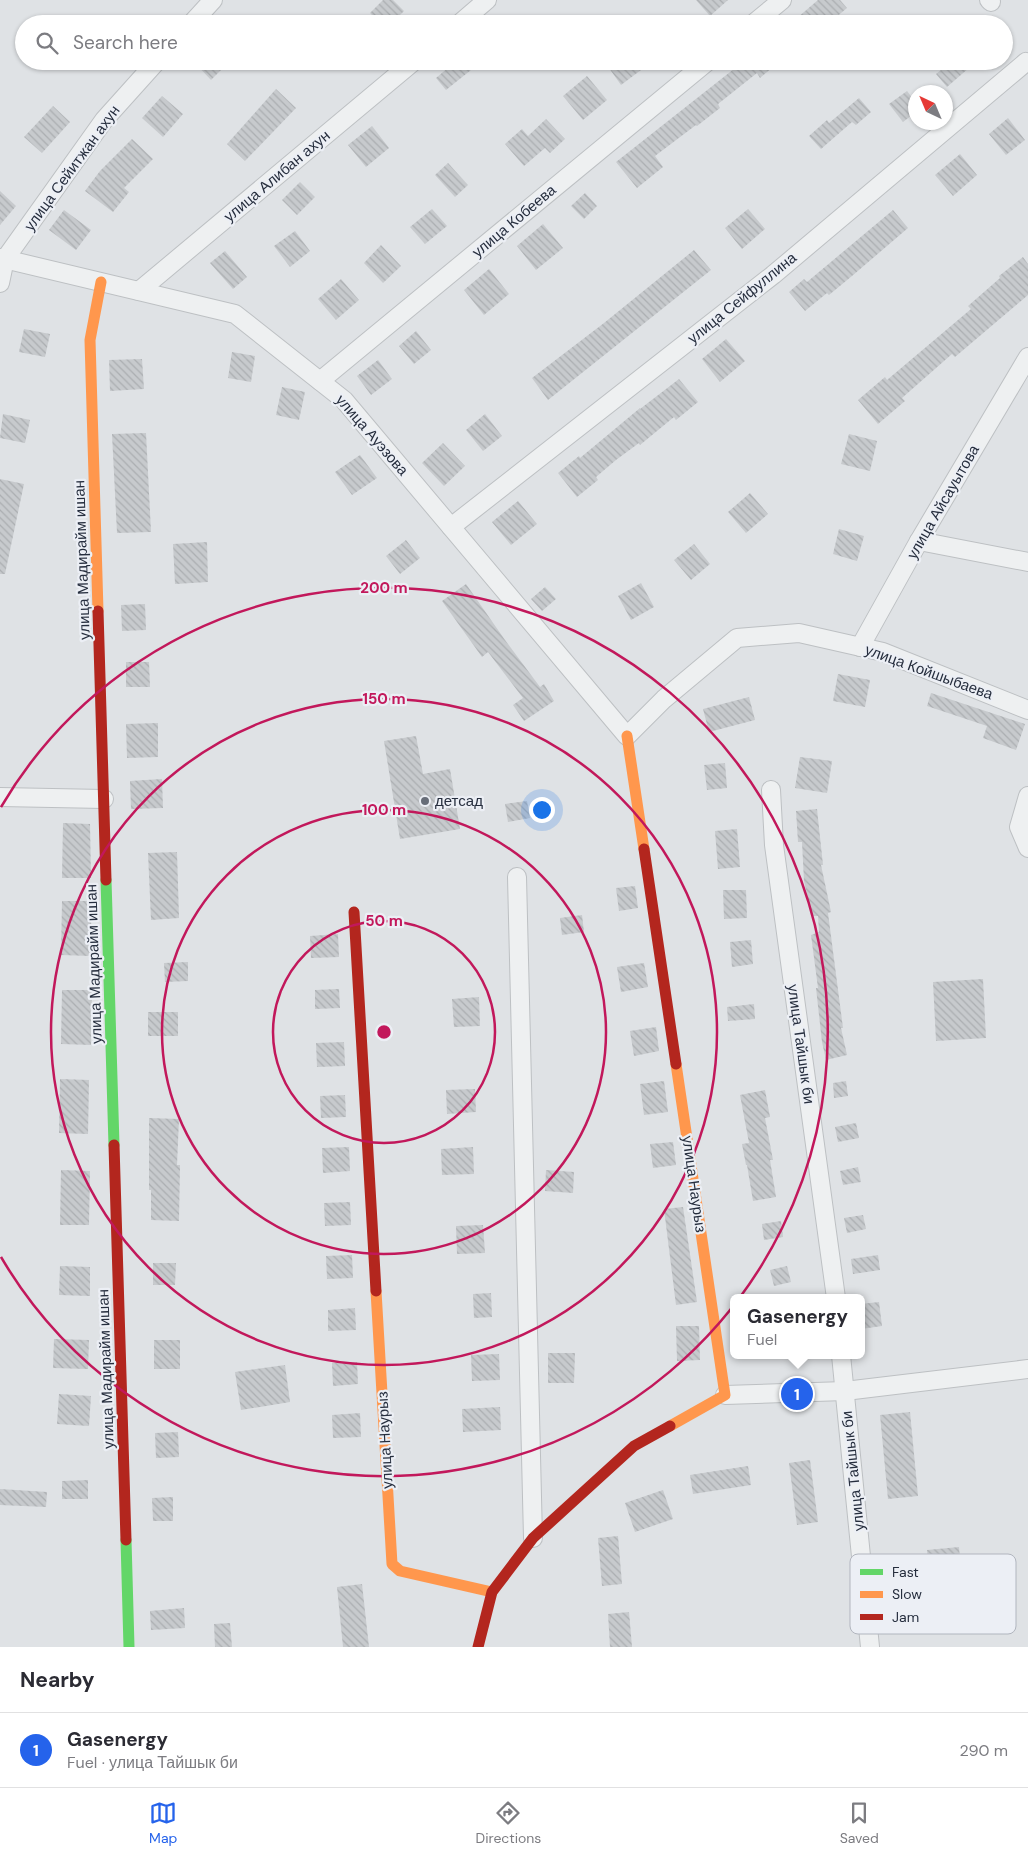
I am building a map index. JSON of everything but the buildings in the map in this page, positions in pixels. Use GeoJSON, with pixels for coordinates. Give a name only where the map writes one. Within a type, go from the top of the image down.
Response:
{"type":"FeatureCollection","features":[{"type":"Feature","properties":{"kind":"street"},"geometry":{"type":"LineString","coordinates":[[199,15],[213,0]]}},
{"type":"Feature","properties":{"kind":"street"},"geometry":{"type":"LineString","coordinates":[[470,15],[487,0]]}},
{"type":"Feature","properties":{"kind":"street"},"geometry":{"type":"LineString","coordinates":[[764,15],[782,0]]}},
{"type":"Feature","properties":{"kind":"street","name":"улица Сейфуллина"},"geometry":{"type":"LineString","coordinates":[[451,527],[772,275],[1026,62],[1028,63]]}},
{"type":"Feature","properties":{"kind":"street","name":"улица Сейитжан ахун"},"geometry":{"type":"LineString","coordinates":[[0,283],[2,259],[104,120],[149,70]]}},
{"type":"Feature","properties":{"kind":"street","name":"улица Алибан ахун"},"geometry":{"type":"LineString","coordinates":[[139,291],[403,70]]}},
{"type":"Feature","properties":{"kind":"street","name":"улица Кобеева"},"geometry":{"type":"LineString","coordinates":[[320,381],[697,70]]}},
{"type":"Feature","properties":{"kind":"street","name":"улица Ауэзова"},"geometry":{"type":"LineString","coordinates":[[2,259],[235,314],[344,400],[627,736]]}},
{"type":"Feature","properties":{"kind":"street","name":"улица Мадирайм ишан"},"geometry":{"type":"LineString","coordinates":[[101,282],[90,340],[129,1647]]}},
{"type":"Feature","properties":{"kind":"street","name":"улица Айсауытова"},"geometry":{"type":"LineString","coordinates":[[860,647],[919,542],[1028,357]]}},
{"type":"Feature","properties":{"kind":"street"},"geometry":{"type":"LineString","coordinates":[[919,542],[1028,562]]}},
{"type":"Feature","properties":{"kind":"street","name":"улица Койшыбаева"},"geometry":{"type":"LineString","coordinates":[[627,736],[664,699],[737,638],[799,633],[883,652],[1028,710]]}},
{"type":"Feature","properties":{"kind":"street","name":"улица Наурыз"},"geometry":{"type":"LineString","coordinates":[[627,736],[725,1395]]}},
{"type":"Feature","properties":{"kind":"street","name":"улица Тайшык би"},"geometry":{"type":"LineString","coordinates":[[771,790],[774,845],[835,1294]]}},
{"type":"Feature","properties":{"kind":"street"},"geometry":{"type":"LineString","coordinates":[[1028,796],[1019,827],[1028,848]]}},
{"type":"Feature","properties":{"kind":"street"},"geometry":{"type":"LineString","coordinates":[[0,797],[104,799]]}},
{"type":"Feature","properties":{"kind":"street"},"geometry":{"type":"LineString","coordinates":[[518,877],[533,1538]]}},
{"type":"Feature","properties":{"kind":"street","name":"улица Наурыз"},"geometry":{"type":"LineString","coordinates":[[354,912],[392,1564],[400,1571],[492,1592]]}},
{"type":"Feature","properties":{"kind":"street","name":"улица Тайшык би"},"geometry":{"type":"LineString","coordinates":[[841,1359],[861,1554]]}},
{"type":"Feature","properties":{"kind":"street"},"geometry":{"type":"LineString","coordinates":[[478,1647],[492,1592],[533,1538],[634,1446],[725,1395],[845,1391],[1028,1369]]}},
{"type":"Feature","properties":{"kind":"street","name":"улица Тайшык би"},"geometry":{"type":"LineString","coordinates":[[869,1634],[870,1647]]}},
{"type":"Feature","properties":{"kind":"traffic: fast"},"geometry":{"type":"LineString","coordinates":[[106,880],[114,1145]]}},
{"type":"Feature","properties":{"kind":"traffic: fast"},"geometry":{"type":"LineString","coordinates":[[126,1540],[129,1647]]}},
{"type":"Feature","properties":{"kind":"traffic: slow"},"geometry":{"type":"LineString","coordinates":[[98,611],[90,340],[101,282]]}},
{"type":"Feature","properties":{"kind":"traffic: slow"},"geometry":{"type":"LineString","coordinates":[[627,736],[644,849]]}},
{"type":"Feature","properties":{"kind":"traffic: slow"},"geometry":{"type":"LineString","coordinates":[[670,1426],[725,1395],[676,1064]]}},
{"type":"Feature","properties":{"kind":"traffic: slow"},"geometry":{"type":"LineString","coordinates":[[376,1291],[392,1564],[400,1571],[492,1592]]}},
{"type":"Feature","properties":{"kind":"traffic: jam"},"geometry":{"type":"LineString","coordinates":[[98,611],[106,880]]}},
{"type":"Feature","properties":{"kind":"traffic: jam"},"geometry":{"type":"LineString","coordinates":[[644,849],[676,1064]]}},
{"type":"Feature","properties":{"kind":"traffic: jam"},"geometry":{"type":"LineString","coordinates":[[354,912],[376,1291]]}},
{"type":"Feature","properties":{"kind":"traffic: jam"},"geometry":{"type":"LineString","coordinates":[[114,1145],[126,1540]]}},
{"type":"Feature","properties":{"kind":"traffic: jam"},"geometry":{"type":"LineString","coordinates":[[478,1647],[492,1592],[533,1538],[634,1446],[670,1426]]}},
{"type":"Feature","properties":{"kind":"place","name":"детсад"},"geometry":{"type":"Point","coordinates":[425,801]}},
{"type":"Feature","properties":{"kind":"place","name":"Gasenergy"},"geometry":{"type":"Point","coordinates":[797,1394]}}]}
